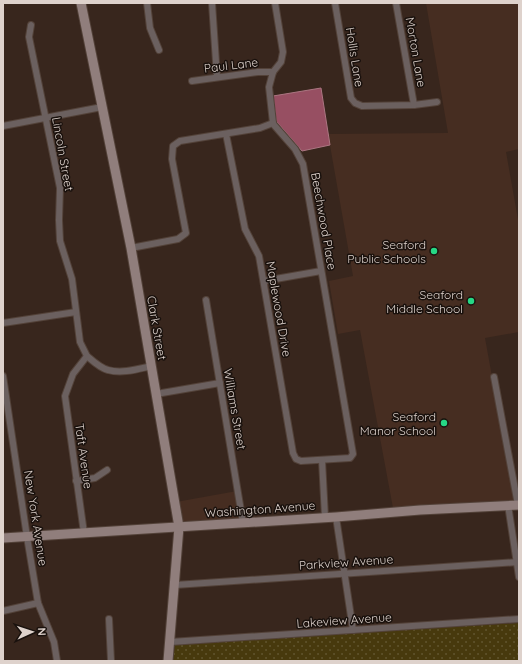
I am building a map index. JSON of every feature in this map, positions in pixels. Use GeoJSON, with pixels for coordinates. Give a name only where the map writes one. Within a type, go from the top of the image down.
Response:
{"type":"FeatureCollection","features":[{"type":"Feature","properties":{"kind":"street","name":"Clark Street"},"geometry":{"type":"LineString","coordinates":[[81,3],[131,248],[179,527],[168,661]]}},
{"type":"Feature","properties":{"kind":"street"},"geometry":{"type":"LineString","coordinates":[[148,3],[150,28],[159,50]]}},
{"type":"Feature","properties":{"kind":"street"},"geometry":{"type":"LineString","coordinates":[[212,3],[217,77]]}},
{"type":"Feature","properties":{"kind":"street"},"geometry":{"type":"LineString","coordinates":[[131,248],[178,239],[186,233],[172,159],[173,146],[180,141],[260,128],[273,123],[269,87],[273,72],[281,62],[282,52],[275,3]]}},
{"type":"Feature","properties":{"kind":"street","name":"Hollis Lane"},"geometry":{"type":"LineString","coordinates":[[335,3],[351,98],[355,103],[362,106],[414,105],[437,102]]}},
{"type":"Feature","properties":{"kind":"street","name":"Morton Lane"},"geometry":{"type":"LineString","coordinates":[[396,3],[414,105]]}},
{"type":"Feature","properties":{"kind":"street","name":"Lincoln Street"},"geometry":{"type":"LineString","coordinates":[[31,25],[29,37],[60,188],[60,241],[72,279],[80,342],[87,356]]}},
{"type":"Feature","properties":{"kind":"street","name":"Paul Lane"},"geometry":{"type":"LineString","coordinates":[[192,81],[258,72],[273,72]]}},
{"type":"Feature","properties":{"kind":"street"},"geometry":{"type":"LineString","coordinates":[[3,126],[46,119],[102,107]]}},
{"type":"Feature","properties":{"kind":"street","name":"Beechwood Place"},"geometry":{"type":"LineString","coordinates":[[273,123],[295,149],[303,164],[352,454],[350,458],[322,460]]}},
{"type":"Feature","properties":{"kind":"street","name":"Maplewood Drive"},"geometry":{"type":"LineString","coordinates":[[226,134],[245,229],[259,256],[293,453],[296,459],[304,461],[322,460]]}},
{"type":"Feature","properties":{"kind":"street"},"geometry":{"type":"LineString","coordinates":[[264,281],[321,271]]}},
{"type":"Feature","properties":{"kind":"street","name":"Williams Street"},"geometry":{"type":"LineString","coordinates":[[206,300],[243,523]]}},
{"type":"Feature","properties":{"kind":"street"},"geometry":{"type":"LineString","coordinates":[[3,323],[76,312]]}},
{"type":"Feature","properties":{"kind":"street"},"geometry":{"type":"LineString","coordinates":[[87,356],[98,365],[109,370],[126,371],[152,366]]}},
{"type":"Feature","properties":{"kind":"street","name":"Taft Avenue"},"geometry":{"type":"LineString","coordinates":[[84,533],[65,396],[73,374],[87,356]]}},
{"type":"Feature","properties":{"kind":"street","name":"New York Avenue"},"geometry":{"type":"LineString","coordinates":[[3,376],[6,412],[38,603],[54,642],[57,661]]}},
{"type":"Feature","properties":{"kind":"street"},"geometry":{"type":"LineString","coordinates":[[494,377],[515,505],[519,577]]}},
{"type":"Feature","properties":{"kind":"street"},"geometry":{"type":"LineString","coordinates":[[156,394],[220,383]]}},
{"type":"Feature","properties":{"kind":"street"},"geometry":{"type":"LineString","coordinates":[[322,460],[325,517]]}},
{"type":"Feature","properties":{"kind":"street"},"geometry":{"type":"LineString","coordinates":[[76,482],[95,478],[107,470]]}},
{"type":"Feature","properties":{"kind":"street","name":"Washington Avenue"},"geometry":{"type":"LineString","coordinates":[[3,538],[515,505]]}},
{"type":"Feature","properties":{"kind":"street"},"geometry":{"type":"LineString","coordinates":[[336,516],[353,630]]}},
{"type":"Feature","properties":{"kind":"street","name":"Parkview Avenue"},"geometry":{"type":"LineString","coordinates":[[175,585],[518,562]]}},
{"type":"Feature","properties":{"kind":"street"},"geometry":{"type":"LineString","coordinates":[[3,611],[38,603]]}},
{"type":"Feature","properties":{"kind":"street"},"geometry":{"type":"LineString","coordinates":[[108,619],[111,661]]}},
{"type":"Feature","properties":{"kind":"street","name":"Lakeview Avenue"},"geometry":{"type":"LineString","coordinates":[[170,642],[519,620]]}},
{"type":"Feature","properties":{"kind":"shaded area","name":"Seaford Public Schools"},"geometry":{"type":"Polygon","coordinates":[[[426,3],[519,3],[519,149],[506,152],[519,225],[519,332],[485,338],[515,503],[393,508],[360,330],[338,334],[329,281],[353,276],[328,134],[448,133],[426,3]]]}},
{"type":"Feature","properties":{"kind":"shaded area"},"geometry":{"type":"Polygon","coordinates":[[[321,88],[330,145],[302,151],[276,121],[273,96],[321,88]]]}},
{"type":"Feature","properties":{"kind":"shaded area"},"geometry":{"type":"Polygon","coordinates":[[[237,491],[242,522],[180,525],[176,502],[237,491]]]}},
{"type":"Feature","properties":{"kind":"shaded area"},"geometry":{"type":"Polygon","coordinates":[[[519,623],[519,661],[173,661],[175,643],[519,623]]]}},
{"type":"Feature","properties":{"kind":"place","name":"Seaford Public Schools"},"geometry":{"type":"Point","coordinates":[434,251]}},
{"type":"Feature","properties":{"kind":"place","name":"Seaford Middle School"},"geometry":{"type":"Point","coordinates":[471,301]}},
{"type":"Feature","properties":{"kind":"place","name":"Seaford Manor School"},"geometry":{"type":"Point","coordinates":[444,423]}}]}
